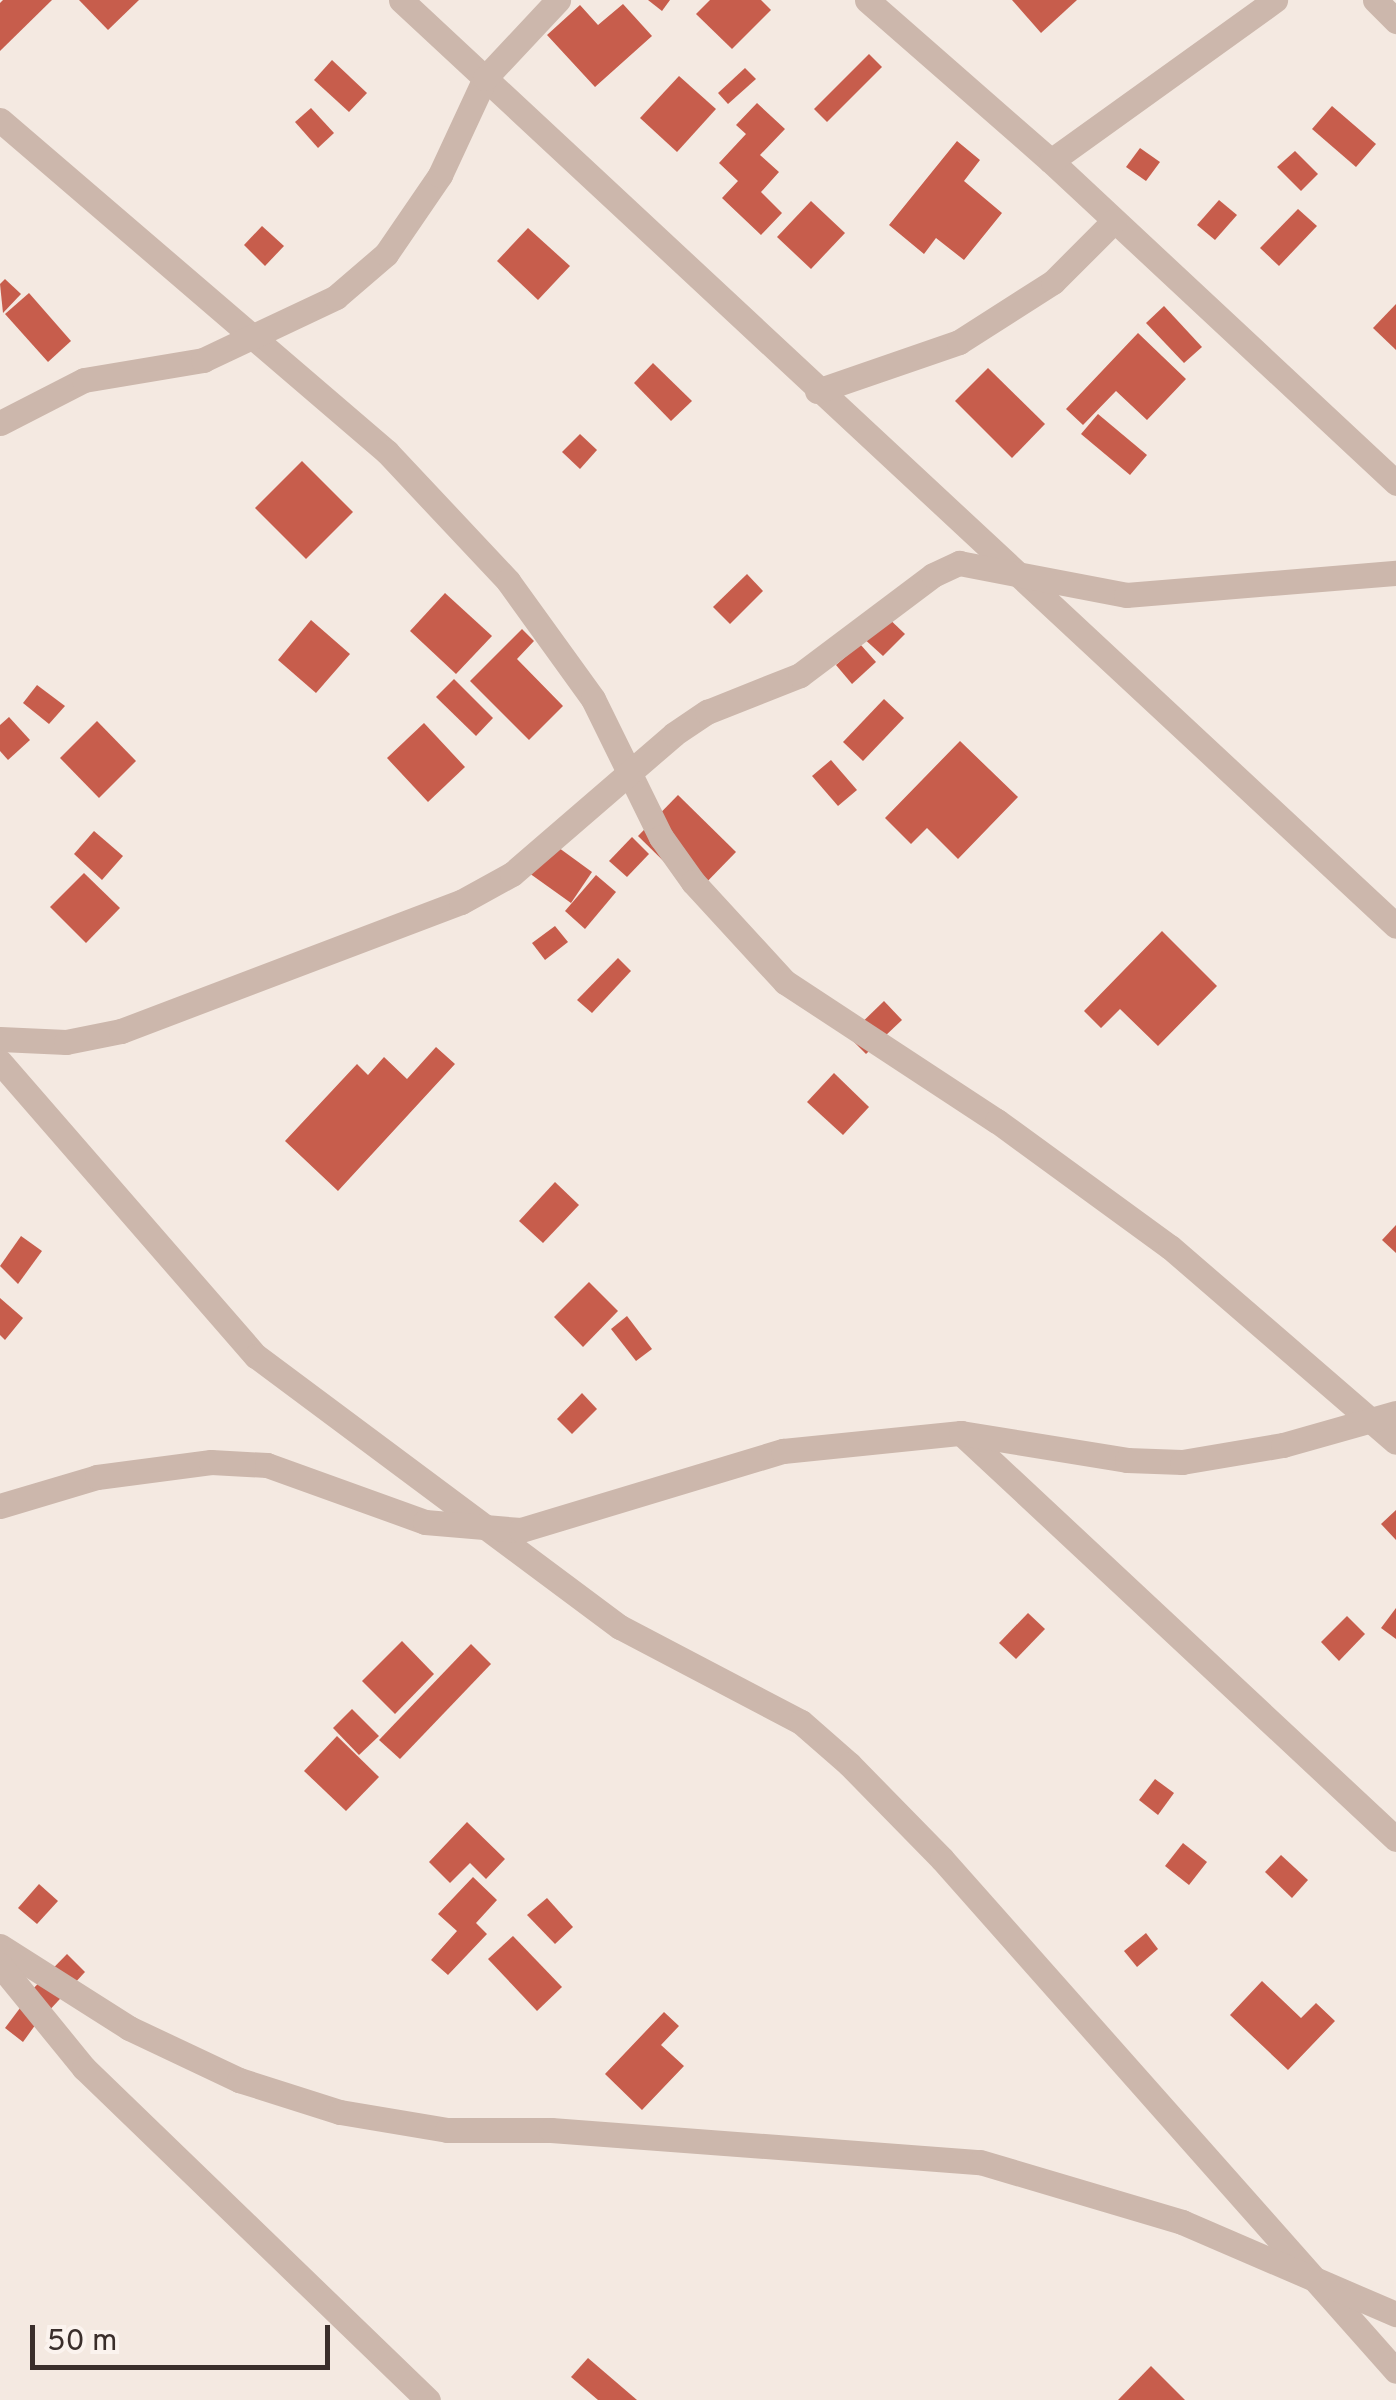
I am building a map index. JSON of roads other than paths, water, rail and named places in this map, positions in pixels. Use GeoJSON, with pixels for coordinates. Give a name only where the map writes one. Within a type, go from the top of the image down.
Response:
{"type":"FeatureCollection","features":[{"type":"Feature","properties":{"kind":"street"},"geometry":{"type":"LineString","coordinates":[[402,0],[1010,571],[1396,926]]}},
{"type":"Feature","properties":{"kind":"street"},"geometry":{"type":"LineString","coordinates":[[0,423],[84,380],[204,360],[256,340],[336,297],[386,254],[440,175],[485,78],[558,0]]}},
{"type":"Feature","properties":{"kind":"street"},"geometry":{"type":"LineString","coordinates":[[867,0],[1051,161],[1396,483]]}},
{"type":"Feature","properties":{"kind":"street"},"geometry":{"type":"LineString","coordinates":[[1051,161],[1275,0]]}},
{"type":"Feature","properties":{"kind":"street"},"geometry":{"type":"LineString","coordinates":[[1374,0],[1396,21]]}},
{"type":"Feature","properties":{"kind":"street"},"geometry":{"type":"LineString","coordinates":[[0,120],[387,452],[508,581],[593,699],[629,772],[693,882],[785,982],[997,1121],[1170,1247],[1367,1424],[1396,1442]]}},
{"type":"Feature","properties":{"kind":"street"},"geometry":{"type":"LineString","coordinates":[[818,391],[960,342],[1053,282],[1114,221]]}},
{"type":"Feature","properties":{"kind":"street"},"geometry":{"type":"LineString","coordinates":[[0,1040],[66,1042],[121,1031],[461,902],[512,874],[629,772],[707,712],[800,675],[847,646],[933,574],[975,561],[1065,588],[1126,595],[1396,573]]}},
{"type":"Feature","properties":{"kind":"street"},"geometry":{"type":"LineString","coordinates":[[0,1062],[256,1356],[494,1529],[620,1627],[801,1722],[849,1764],[1312,2273],[1396,2371]]}},
{"type":"Feature","properties":{"kind":"street"},"geometry":{"type":"LineString","coordinates":[[0,1506],[97,1477],[211,1462],[267,1465],[425,1522],[494,1529],[576,1518],[650,1488],[783,1451],[961,1433],[1127,1460],[1182,1462],[1367,1424],[1396,1414]]}},
{"type":"Feature","properties":{"kind":"street"},"geometry":{"type":"LineString","coordinates":[[961,1433],[1396,1839]]}},
{"type":"Feature","properties":{"kind":"street"},"geometry":{"type":"LineString","coordinates":[[0,1946],[128,2028],[239,2080],[340,2112],[447,2130],[551,2130],[980,2162],[1092,2192],[1312,2273],[1396,2314]]}},
{"type":"Feature","properties":{"kind":"street"},"geometry":{"type":"LineString","coordinates":[[0,1964],[84,2068],[428,2400]]}}]}
